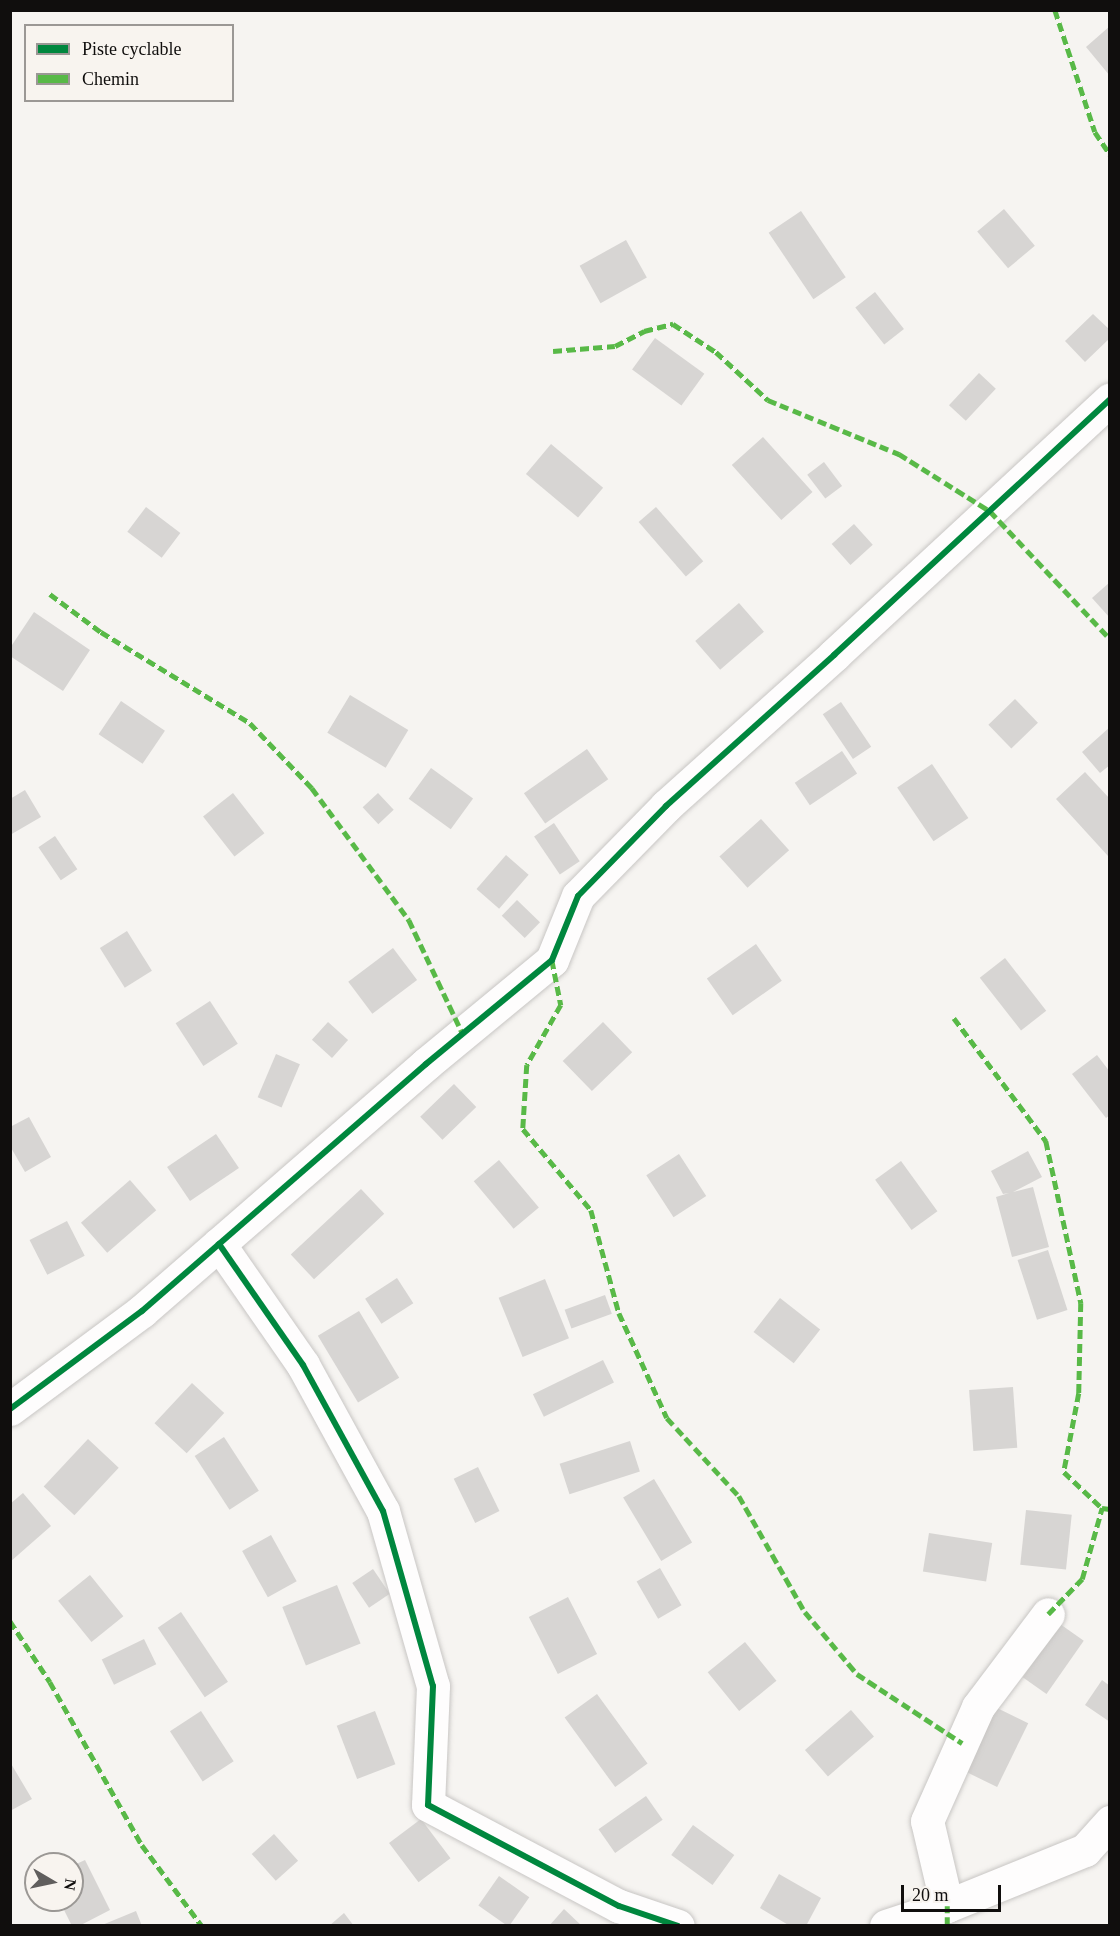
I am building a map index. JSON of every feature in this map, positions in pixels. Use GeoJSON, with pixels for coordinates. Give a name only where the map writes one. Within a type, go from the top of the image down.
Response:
{"type":"FeatureCollection","features":[{"type":"Feature","properties":{"kind":"street"},"geometry":{"type":"LineString","coordinates":[[10,1409],[142,1311],[426,1064],[552,960],[578,896],[666,806],[843,647],[1110,399]]}},
{"type":"Feature","properties":{"kind":"street"},"geometry":{"type":"LineString","coordinates":[[219,1244],[303,1365],[383,1511],[433,1686],[428,1805],[619,1906],[678,1926]]}},
{"type":"Feature","properties":{"kind":"street"},"geometry":{"type":"LineString","coordinates":[[947,1906],[927,1821],[978,1707],[1048,1614]]}},
{"type":"Feature","properties":{"kind":"street"},"geometry":{"type":"LineString","coordinates":[[886,1926],[947,1906],[1085,1850],[1110,1822]]}},
{"type":"Feature","properties":{"kind":"building"},"geometry":{"type":"Polygon","coordinates":[[[1110,26],[1110,76],[1086,47],[1110,26]]]}},
{"type":"Feature","properties":{"kind":"building"},"geometry":{"type":"Polygon","coordinates":[[[1004,209],[1035,246],[1008,268],[977,231],[1004,209]]]}},
{"type":"Feature","properties":{"kind":"building"},"geometry":{"type":"Polygon","coordinates":[[[801,211],[846,277],[813,299],[769,233],[801,211]]]}},
{"type":"Feature","properties":{"kind":"building"},"geometry":{"type":"Polygon","coordinates":[[[626,240],[647,278],[600,303],[580,266],[626,240]]]}},
{"type":"Feature","properties":{"kind":"building"},"geometry":{"type":"Polygon","coordinates":[[[875,292],[904,329],[884,344],[855,307],[875,292]]]}},
{"type":"Feature","properties":{"kind":"building"},"geometry":{"type":"Polygon","coordinates":[[[1093,314],[1110,330],[1110,338],[1085,362],[1065,341],[1093,314]]]}},
{"type":"Feature","properties":{"kind":"building"},"geometry":{"type":"Polygon","coordinates":[[[655,338],[704,374],[681,405],[632,370],[655,338]]]}},
{"type":"Feature","properties":{"kind":"building"},"geometry":{"type":"Polygon","coordinates":[[[979,373],[996,389],[966,421],[949,405],[979,373]]]}},
{"type":"Feature","properties":{"kind":"building"},"geometry":{"type":"Polygon","coordinates":[[[763,437],[813,492],[781,520],[732,465],[763,437]]]}},
{"type":"Feature","properties":{"kind":"building"},"geometry":{"type":"Polygon","coordinates":[[[551,444],[603,488],[578,518],[526,474],[551,444]]]}},
{"type":"Feature","properties":{"kind":"building"},"geometry":{"type":"Polygon","coordinates":[[[824,462],[842,486],[825,499],[807,475],[824,462]]]}},
{"type":"Feature","properties":{"kind":"building"},"geometry":{"type":"Polygon","coordinates":[[[146,507],[180,533],[162,558],[127,532],[146,507]]]}},
{"type":"Feature","properties":{"kind":"building"},"geometry":{"type":"Polygon","coordinates":[[[656,507],[703,561],[686,576],[639,522],[656,507]]]}},
{"type":"Feature","properties":{"kind":"building"},"geometry":{"type":"Polygon","coordinates":[[[854,524],[873,545],[850,565],[832,544],[854,524]]]}},
{"type":"Feature","properties":{"kind":"building"},"geometry":{"type":"Polygon","coordinates":[[[1110,582],[1110,618],[1092,598],[1110,582]]]}},
{"type":"Feature","properties":{"kind":"building"},"geometry":{"type":"Polygon","coordinates":[[[739,603],[764,632],[720,670],[695,641],[739,603]]]}},
{"type":"Feature","properties":{"kind":"building"},"geometry":{"type":"Polygon","coordinates":[[[34,612],[90,650],[63,691],[10,656],[10,648],[34,612]]]}},
{"type":"Feature","properties":{"kind":"building"},"geometry":{"type":"Polygon","coordinates":[[[350,695],[408,730],[386,768],[327,733],[350,695]]]}},
{"type":"Feature","properties":{"kind":"building"},"geometry":{"type":"Polygon","coordinates":[[[1015,699],[1038,723],[1011,748],[988,725],[1015,699]]]}},
{"type":"Feature","properties":{"kind":"building"},"geometry":{"type":"Polygon","coordinates":[[[121,701],[165,731],[143,764],[99,734],[121,701]]]}},
{"type":"Feature","properties":{"kind":"building"},"geometry":{"type":"Polygon","coordinates":[[[841,702],[871,747],[853,759],[823,714],[841,702]]]}},
{"type":"Feature","properties":{"kind":"building"},"geometry":{"type":"Polygon","coordinates":[[[1110,727],[1110,765],[1100,773],[1082,752],[1110,727]]]}},
{"type":"Feature","properties":{"kind":"building"},"geometry":{"type":"Polygon","coordinates":[[[587,749],[608,779],[545,823],[524,793],[587,749]]]}},
{"type":"Feature","properties":{"kind":"building"},"geometry":{"type":"Polygon","coordinates":[[[842,751],[857,773],[810,805],[795,783],[842,751]]]}},
{"type":"Feature","properties":{"kind":"building"},"geometry":{"type":"Polygon","coordinates":[[[932,764],[968,818],[934,841],[897,787],[932,764]]]}},
{"type":"Feature","properties":{"kind":"building"},"geometry":{"type":"Polygon","coordinates":[[[431,768],[473,799],[451,829],[409,799],[431,768]]]}},
{"type":"Feature","properties":{"kind":"building"},"geometry":{"type":"Polygon","coordinates":[[[1085,772],[1110,799],[1108,856],[1056,799],[1085,772]]]}},
{"type":"Feature","properties":{"kind":"building"},"geometry":{"type":"Polygon","coordinates":[[[25,790],[41,817],[10,835],[10,799],[25,790]]]}},
{"type":"Feature","properties":{"kind":"building"},"geometry":{"type":"Polygon","coordinates":[[[233,793],[264,833],[234,857],[203,816],[233,793]]]}},
{"type":"Feature","properties":{"kind":"building"},"geometry":{"type":"Polygon","coordinates":[[[378,793],[394,810],[378,824],[363,807],[378,793]]]}},
{"type":"Feature","properties":{"kind":"building"},"geometry":{"type":"Polygon","coordinates":[[[761,819],[789,850],[747,888],[719,856],[761,819]]]}},
{"type":"Feature","properties":{"kind":"building"},"geometry":{"type":"Polygon","coordinates":[[[554,823],[580,861],[560,875],[534,836],[554,823]]]}},
{"type":"Feature","properties":{"kind":"building"},"geometry":{"type":"Polygon","coordinates":[[[55,836],[77,869],[61,880],[38,847],[55,836]]]}},
{"type":"Feature","properties":{"kind":"building"},"geometry":{"type":"Polygon","coordinates":[[[506,855],[529,875],[499,909],[476,889],[506,855]]]}},
{"type":"Feature","properties":{"kind":"building"},"geometry":{"type":"Polygon","coordinates":[[[517,900],[540,922],[525,938],[502,916],[517,900]]]}},
{"type":"Feature","properties":{"kind":"building"},"geometry":{"type":"Polygon","coordinates":[[[127,931],[152,971],[125,988],[100,948],[127,931]]]}},
{"type":"Feature","properties":{"kind":"building"},"geometry":{"type":"Polygon","coordinates":[[[756,944],[782,981],[733,1015],[707,978],[756,944]]]}},
{"type":"Feature","properties":{"kind":"building"},"geometry":{"type":"Polygon","coordinates":[[[393,948],[417,980],[372,1014],[348,982],[393,948]]]}},
{"type":"Feature","properties":{"kind":"building"},"geometry":{"type":"Polygon","coordinates":[[[1005,958],[1046,1011],[1021,1030],[980,978],[1005,958]]]}},
{"type":"Feature","properties":{"kind":"building"},"geometry":{"type":"Polygon","coordinates":[[[210,1001],[238,1044],[203,1066],[176,1023],[210,1001]]]}},
{"type":"Feature","properties":{"kind":"building"},"geometry":{"type":"Polygon","coordinates":[[[328,1022],[348,1040],[332,1058],[312,1040],[328,1022]]]}},
{"type":"Feature","properties":{"kind":"building"},"geometry":{"type":"Polygon","coordinates":[[[603,1022],[632,1052],[592,1091],[563,1061],[603,1022]]]}},
{"type":"Feature","properties":{"kind":"building"},"geometry":{"type":"Polygon","coordinates":[[[276,1054],[300,1064],[282,1107],[258,1097],[276,1054]]]}},
{"type":"Feature","properties":{"kind":"building"},"geometry":{"type":"Polygon","coordinates":[[[1097,1055],[1110,1072],[1110,1115],[1106,1118],[1072,1074],[1097,1055]]]}},
{"type":"Feature","properties":{"kind":"building"},"geometry":{"type":"Polygon","coordinates":[[[454,1084],[476,1107],[442,1140],[420,1117],[454,1084]]]}},
{"type":"Feature","properties":{"kind":"building"},"geometry":{"type":"Polygon","coordinates":[[[29,1117],[51,1157],[25,1172],[10,1146],[10,1127],[29,1117]]]}},
{"type":"Feature","properties":{"kind":"building"},"geometry":{"type":"Polygon","coordinates":[[[216,1134],[239,1168],[190,1201],[167,1167],[216,1134]]]}},
{"type":"Feature","properties":{"kind":"building"},"geometry":{"type":"Polygon","coordinates":[[[1028,1151],[1042,1177],[1013,1192],[1033,1187],[1049,1247],[1012,1257],[996,1197],[1009,1193],[1003,1194],[991,1171],[1028,1151]]]}},
{"type":"Feature","properties":{"kind":"building"},"geometry":{"type":"Polygon","coordinates":[[[679,1154],[706,1196],[674,1217],[646,1175],[679,1154]]]}},
{"type":"Feature","properties":{"kind":"building"},"geometry":{"type":"Polygon","coordinates":[[[499,1160],[539,1207],[514,1229],[474,1181],[499,1160]]]}},
{"type":"Feature","properties":{"kind":"building"},"geometry":{"type":"Polygon","coordinates":[[[901,1161],[937,1211],[912,1230],[875,1180],[901,1161]]]}},
{"type":"Feature","properties":{"kind":"building"},"geometry":{"type":"Polygon","coordinates":[[[130,1180],[156,1210],[107,1253],[81,1223],[130,1180]]]}},
{"type":"Feature","properties":{"kind":"building"},"geometry":{"type":"Polygon","coordinates":[[[361,1189],[384,1214],[314,1279],[291,1254],[361,1189]]]}},
{"type":"Feature","properties":{"kind":"building"},"geometry":{"type":"Polygon","coordinates":[[[67,1221],[85,1256],[47,1275],[30,1240],[67,1221]]]}},
{"type":"Feature","properties":{"kind":"building"},"geometry":{"type":"Polygon","coordinates":[[[1048,1250],[1067,1310],[1037,1320],[1018,1260],[1048,1250]]]}},
{"type":"Feature","properties":{"kind":"building"},"geometry":{"type":"Polygon","coordinates":[[[397,1278],[413,1303],[381,1324],[365,1299],[397,1278]]]}},
{"type":"Feature","properties":{"kind":"building"},"geometry":{"type":"Polygon","coordinates":[[[545,1279],[569,1338],[523,1357],[499,1298],[545,1279]]]}},
{"type":"Feature","properties":{"kind":"building"},"geometry":{"type":"Polygon","coordinates":[[[605,1295],[612,1314],[571,1329],[565,1310],[605,1295]]]}},
{"type":"Feature","properties":{"kind":"building"},"geometry":{"type":"Polygon","coordinates":[[[780,1298],[820,1329],[794,1363],[754,1332],[780,1298]]]}},
{"type":"Feature","properties":{"kind":"building"},"geometry":{"type":"Polygon","coordinates":[[[359,1311],[399,1378],[358,1403],[318,1336],[359,1311]]]}},
{"type":"Feature","properties":{"kind":"building"},"geometry":{"type":"Polygon","coordinates":[[[603,1360],[614,1382],[544,1417],[533,1394],[603,1360]]]}},
{"type":"Feature","properties":{"kind":"building"},"geometry":{"type":"Polygon","coordinates":[[[192,1383],[224,1413],[187,1453],[154,1423],[192,1383]]]}},
{"type":"Feature","properties":{"kind":"building"},"geometry":{"type":"Polygon","coordinates":[[[1013,1387],[1017,1448],[973,1451],[969,1390],[1013,1387]]]}},
{"type":"Feature","properties":{"kind":"building"},"geometry":{"type":"Polygon","coordinates":[[[224,1437],[259,1491],[230,1510],[195,1456],[224,1437]]]}},
{"type":"Feature","properties":{"kind":"building"},"geometry":{"type":"Polygon","coordinates":[[[88,1439],[119,1468],[74,1515],[44,1487],[88,1439]]]}},
{"type":"Feature","properties":{"kind":"building"},"geometry":{"type":"Polygon","coordinates":[[[630,1441],[640,1471],[570,1494],[560,1464],[630,1441]]]}},
{"type":"Feature","properties":{"kind":"building"},"geometry":{"type":"Polygon","coordinates":[[[478,1467],[499,1511],[475,1523],[454,1479],[478,1467]]]}},
{"type":"Feature","properties":{"kind":"building"},"geometry":{"type":"Polygon","coordinates":[[[654,1479],[692,1542],[661,1561],[623,1498],[654,1479]]]}},
{"type":"Feature","properties":{"kind":"building"},"geometry":{"type":"Polygon","coordinates":[[[23,1493],[51,1526],[10,1562],[10,1504],[23,1493]]]}},
{"type":"Feature","properties":{"kind":"building"},"geometry":{"type":"Polygon","coordinates":[[[1026,1510],[1072,1515],[1066,1570],[1020,1565],[1026,1510]]]}},
{"type":"Feature","properties":{"kind":"building"},"geometry":{"type":"Polygon","coordinates":[[[929,1533],[992,1543],[986,1582],[923,1572],[929,1533]]]}},
{"type":"Feature","properties":{"kind":"building"},"geometry":{"type":"Polygon","coordinates":[[[271,1535],[297,1581],[268,1597],[242,1551],[271,1535]]]}},
{"type":"Feature","properties":{"kind":"building"},"geometry":{"type":"Polygon","coordinates":[[[660,1568],[682,1605],[658,1619],[637,1582],[660,1568]]]}},
{"type":"Feature","properties":{"kind":"building"},"geometry":{"type":"Polygon","coordinates":[[[373,1569],[390,1594],[369,1608],[352,1583],[373,1569]]]}},
{"type":"Feature","properties":{"kind":"building"},"geometry":{"type":"Polygon","coordinates":[[[90,1575],[123,1616],[91,1642],[58,1601],[90,1575]]]}},
{"type":"Feature","properties":{"kind":"building"},"geometry":{"type":"Polygon","coordinates":[[[337,1585],[361,1643],[306,1666],[282,1607],[337,1585]]]}},
{"type":"Feature","properties":{"kind":"building"},"geometry":{"type":"Polygon","coordinates":[[[568,1597],[597,1654],[558,1674],[529,1617],[568,1597]]]}},
{"type":"Feature","properties":{"kind":"building"},"geometry":{"type":"Polygon","coordinates":[[[181,1612],[228,1682],[205,1697],[158,1628],[181,1612]]]}},
{"type":"Feature","properties":{"kind":"building"},"geometry":{"type":"Polygon","coordinates":[[[1060,1624],[1084,1641],[1046,1694],[1023,1677],[1060,1624]]]}},
{"type":"Feature","properties":{"kind":"building"},"geometry":{"type":"Polygon","coordinates":[[[144,1639],[156,1664],[114,1685],[102,1660],[144,1639]]]}},
{"type":"Feature","properties":{"kind":"building"},"geometry":{"type":"Polygon","coordinates":[[[745,1642],[776,1681],[739,1711],[708,1672],[745,1642]]]}},
{"type":"Feature","properties":{"kind":"building"},"geometry":{"type":"Polygon","coordinates":[[[1102,1680],[1110,1686],[1110,1722],[1085,1705],[1102,1680]]]}},
{"type":"Feature","properties":{"kind":"building"},"geometry":{"type":"Polygon","coordinates":[[[597,1694],[648,1764],[615,1787],[565,1718],[597,1694]]]}},
{"type":"Feature","properties":{"kind":"building"},"geometry":{"type":"Polygon","coordinates":[[[995,1707],[1028,1723],[997,1787],[964,1771],[995,1707]]]}},
{"type":"Feature","properties":{"kind":"building"},"geometry":{"type":"Polygon","coordinates":[[[851,1710],[874,1736],[828,1776],[805,1750],[851,1710]]]}},
{"type":"Feature","properties":{"kind":"building"},"geometry":{"type":"Polygon","coordinates":[[[201,1711],[234,1761],[203,1781],[170,1731],[201,1711]]]}},
{"type":"Feature","properties":{"kind":"building"},"geometry":{"type":"Polygon","coordinates":[[[375,1711],[395,1764],[357,1779],[337,1726],[375,1711]]]}},
{"type":"Feature","properties":{"kind":"building"},"geometry":{"type":"Polygon","coordinates":[[[10,1762],[32,1799],[10,1811],[10,1762]]]}},
{"type":"Feature","properties":{"kind":"building"},"geometry":{"type":"Polygon","coordinates":[[[646,1796],[663,1820],[615,1853],[598,1829],[646,1796]]]}},
{"type":"Feature","properties":{"kind":"building"},"geometry":{"type":"Polygon","coordinates":[[[421,1819],[450,1858],[419,1882],[389,1843],[421,1819]]]}},
{"type":"Feature","properties":{"kind":"building"},"geometry":{"type":"Polygon","coordinates":[[[693,1825],[734,1855],[713,1885],[671,1855],[693,1825]]]}},
{"type":"Feature","properties":{"kind":"building"},"geometry":{"type":"Polygon","coordinates":[[[274,1834],[298,1861],[276,1881],[252,1854],[274,1834]]]}},
{"type":"Feature","properties":{"kind":"building"},"geometry":{"type":"Polygon","coordinates":[[[84,1860],[110,1910],[79,1926],[72,1926],[65,1912],[84,1912],[84,1860]]]}},
{"type":"Feature","properties":{"kind":"building"},"geometry":{"type":"Polygon","coordinates":[[[779,1874],[821,1898],[806,1926],[790,1926],[760,1908],[779,1874]]]}},
{"type":"Feature","properties":{"kind":"building"},"geometry":{"type":"Polygon","coordinates":[[[499,1876],[529,1897],[509,1926],[478,1905],[499,1876]]]}},
{"type":"Feature","properties":{"kind":"building"},"geometry":{"type":"Polygon","coordinates":[[[564,1909],[582,1926],[549,1926],[564,1909]]]}},
{"type":"Feature","properties":{"kind":"building"},"geometry":{"type":"Polygon","coordinates":[[[136,1911],[142,1926],[102,1926],[102,1925],[136,1911]]]}},
{"type":"Feature","properties":{"kind":"building"},"geometry":{"type":"Polygon","coordinates":[[[344,1913],[354,1926],[329,1926],[344,1913]]]}},
{"type":"Feature","properties":{"kind":"marked path"},"geometry":{"type":"LineString","coordinates":[[1055,10],[1095,132],[1110,154]]}},
{"type":"Feature","properties":{"kind":"marked path"},"geometry":{"type":"LineString","coordinates":[[553,351],[615,346],[644,331],[673,324],[716,352],[768,400],[899,454],[990,511],[1110,639]]}},
{"type":"Feature","properties":{"kind":"marked path"},"geometry":{"type":"LineString","coordinates":[[50,594],[101,632],[250,723],[312,788],[409,920],[463,1034]]}},
{"type":"Feature","properties":{"kind":"marked path"},"geometry":{"type":"LineString","coordinates":[[552,960],[561,1005],[527,1065],[523,1129],[591,1210],[619,1313],[667,1418],[739,1496],[805,1612],[857,1674],[962,1743]]}},
{"type":"Feature","properties":{"kind":"marked path"},"geometry":{"type":"LineString","coordinates":[[954,1018],[1046,1141],[1081,1303],[1079,1393],[1064,1472],[1102,1508]]}},
{"type":"Feature","properties":{"kind":"marked path"},"geometry":{"type":"LineString","coordinates":[[1048,1614],[1082,1579],[1102,1508],[1110,1509]]}},
{"type":"Feature","properties":{"kind":"marked path"},"geometry":{"type":"LineString","coordinates":[[10,1621],[50,1682],[142,1845],[202,1926]]}},
{"type":"Feature","properties":{"kind":"marked path"},"geometry":{"type":"LineString","coordinates":[[947,1906],[947,1926]]}},
{"type":"Feature","properties":{"kind":"cycle path"},"geometry":{"type":"LineString","coordinates":[[10,1409],[142,1311],[426,1064],[552,960],[578,896],[666,806],[834,655],[1110,399]]}},
{"type":"Feature","properties":{"kind":"cycle path"},"geometry":{"type":"LineString","coordinates":[[219,1244],[303,1365],[383,1511],[433,1686],[428,1805],[619,1906],[678,1926]]}}]}
